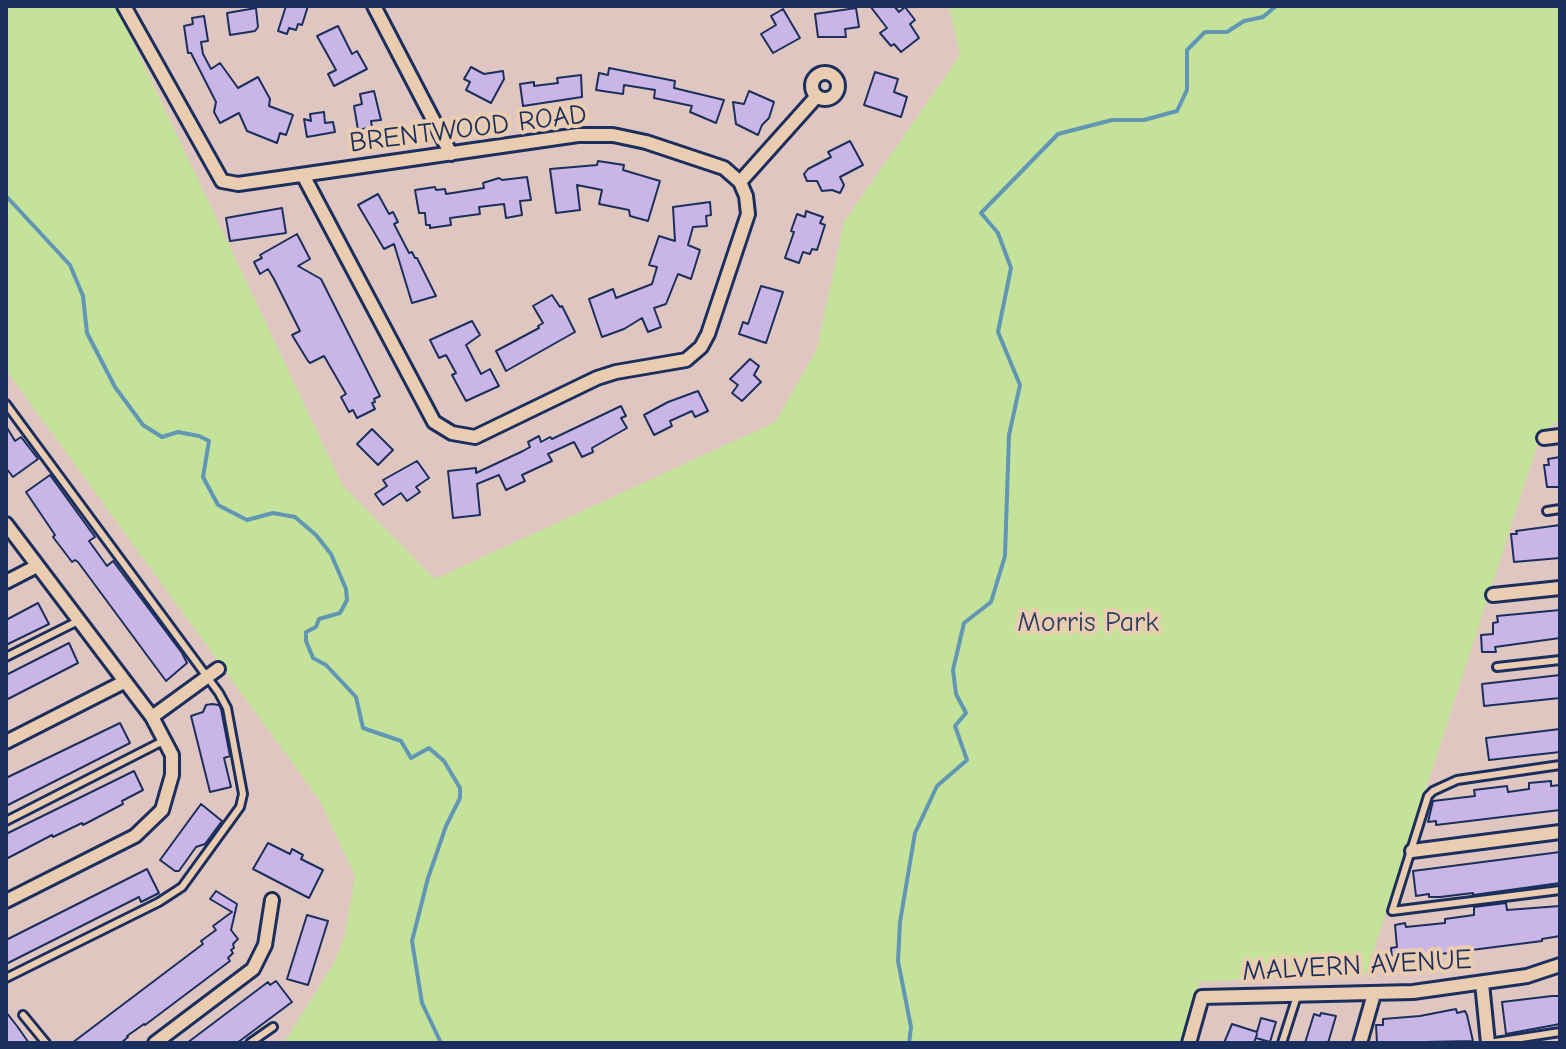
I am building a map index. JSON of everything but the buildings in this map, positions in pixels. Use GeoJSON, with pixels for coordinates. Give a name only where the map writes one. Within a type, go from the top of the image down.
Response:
{"type":"FeatureCollection","features":[{"type":"Feature","properties":{"kind":"street","name":"BRENTWOOD ROAD"},"geometry":{"type":"LineString","coordinates":[[124,6],[222,181],[238,184],[578,135],[613,135],[646,142],[724,168],[740,182]]}},
{"type":"Feature","properties":{"kind":"street"},"geometry":{"type":"LineString","coordinates":[[374,6],[451,154]]}},
{"type":"Feature","properties":{"kind":"street"},"geometry":{"type":"LineString","coordinates":[[303,175],[434,422],[452,433],[475,437],[597,378],[686,360],[701,347],[748,214],[746,196],[740,182],[817,96]]}},
{"type":"Feature","properties":{"kind":"street"},"geometry":{"type":"LineString","coordinates":[[1544,438],[1560,436]]}},
{"type":"Feature","properties":{"kind":"street"},"geometry":{"type":"LineString","coordinates":[[6,524],[152,717],[172,755],[170,784],[162,810],[149,825],[135,836],[6,901]]}},
{"type":"Feature","properties":{"kind":"street"},"geometry":{"type":"LineString","coordinates":[[6,582],[37,566]]}},
{"type":"Feature","properties":{"kind":"street"},"geometry":{"type":"LineString","coordinates":[[1493,595],[1560,588]]}},
{"type":"Feature","properties":{"kind":"street"},"geometry":{"type":"LineString","coordinates":[[152,717],[218,669]]}},
{"type":"Feature","properties":{"kind":"street"},"geometry":{"type":"LineString","coordinates":[[6,742],[124,682]]}},
{"type":"Feature","properties":{"kind":"street"},"geometry":{"type":"LineString","coordinates":[[1412,851],[1560,832]]}},
{"type":"Feature","properties":{"kind":"street"},"geometry":{"type":"LineString","coordinates":[[155,1043],[253,969],[265,945],[272,900]]}},
{"type":"Feature","properties":{"kind":"street","name":"MALVERN AVENUE"},"geometry":{"type":"LineString","coordinates":[[1189,1043],[1202,997],[1413,992],[1527,976],[1560,965]]}},
{"type":"Feature","properties":{"kind":"street"},"geometry":{"type":"LineString","coordinates":[[1482,983],[1489,1043]]}},
{"type":"Feature","properties":{"kind":"street"},"geometry":{"type":"LineString","coordinates":[[1360,1043],[1374,994]]}},
{"type":"Feature","properties":{"kind":"lane"},"geometry":{"type":"LineString","coordinates":[[6,404],[227,708],[243,783],[240,807],[182,887],[159,902],[6,978]]}},
{"type":"Feature","properties":{"kind":"lane"},"geometry":{"type":"LineString","coordinates":[[1547,511],[1560,509]]}},
{"type":"Feature","properties":{"kind":"lane"},"geometry":{"type":"LineString","coordinates":[[6,657],[78,621]]}},
{"type":"Feature","properties":{"kind":"lane"},"geometry":{"type":"LineString","coordinates":[[1497,667],[1560,660]]}},
{"type":"Feature","properties":{"kind":"lane"},"geometry":{"type":"LineString","coordinates":[[6,821],[164,741]]}},
{"type":"Feature","properties":{"kind":"lane"},"geometry":{"type":"LineString","coordinates":[[1560,765],[1457,780],[1433,791],[1428,796],[1392,911],[1560,890]]}},
{"type":"Feature","properties":{"kind":"lane"},"geometry":{"type":"LineString","coordinates":[[1282,1043],[1297,996]]}},
{"type":"Feature","properties":{"kind":"lane"},"geometry":{"type":"LineString","coordinates":[[23,1015],[46,1043]]}},
{"type":"Feature","properties":{"kind":"lane"},"geometry":{"type":"LineString","coordinates":[[250,1043],[273,1027]]}},
{"type":"Feature","properties":{"kind":"lane"},"geometry":{"type":"LineString","coordinates":[[1489,1043],[1557,1032],[1555,1043]]}},
{"type":"Feature","properties":{"kind":"green space","name":"Morris Park"},"geometry":{"type":"Polygon","coordinates":[[[6,6],[116,6],[343,486],[435,579],[775,422],[817,349],[844,222],[960,55],[949,6],[1560,6],[1560,422],[1540,437],[1366,974],[1199,982],[1180,1043],[284,1043],[335,961],[345,934],[355,876],[320,801],[6,370],[6,6]]]}},
{"type":"Feature","properties":{"kind":"waterway"},"geometry":{"type":"LineString","coordinates":[[909,1043],[911,1027],[898,961],[900,922],[915,833],[937,786],[967,760],[955,726],[966,713],[956,694],[953,670],[964,623],[991,602],[1005,556],[1009,435],[1020,385],[998,332],[1011,268],[998,233],[981,213],[1058,134],[1112,120],[1144,120],[1177,111],[1187,90],[1187,50],[1205,32],[1227,32],[1244,21],[1263,17],[1276,6]]}},
{"type":"Feature","properties":{"kind":"waterway"},"geometry":{"type":"LineString","coordinates":[[6,196],[70,265],[83,296],[87,333],[115,387],[143,425],[162,437],[178,432],[209,441],[203,477],[218,505],[247,520],[273,513],[295,517],[316,535],[331,554],[346,589],[347,600],[340,613],[319,619],[316,627],[306,632],[306,641],[313,658],[326,665],[356,697],[363,728],[401,741],[411,758],[429,748],[444,761],[460,788],[460,798],[446,826],[428,878],[412,941],[422,1003],[441,1043]]}}]}
